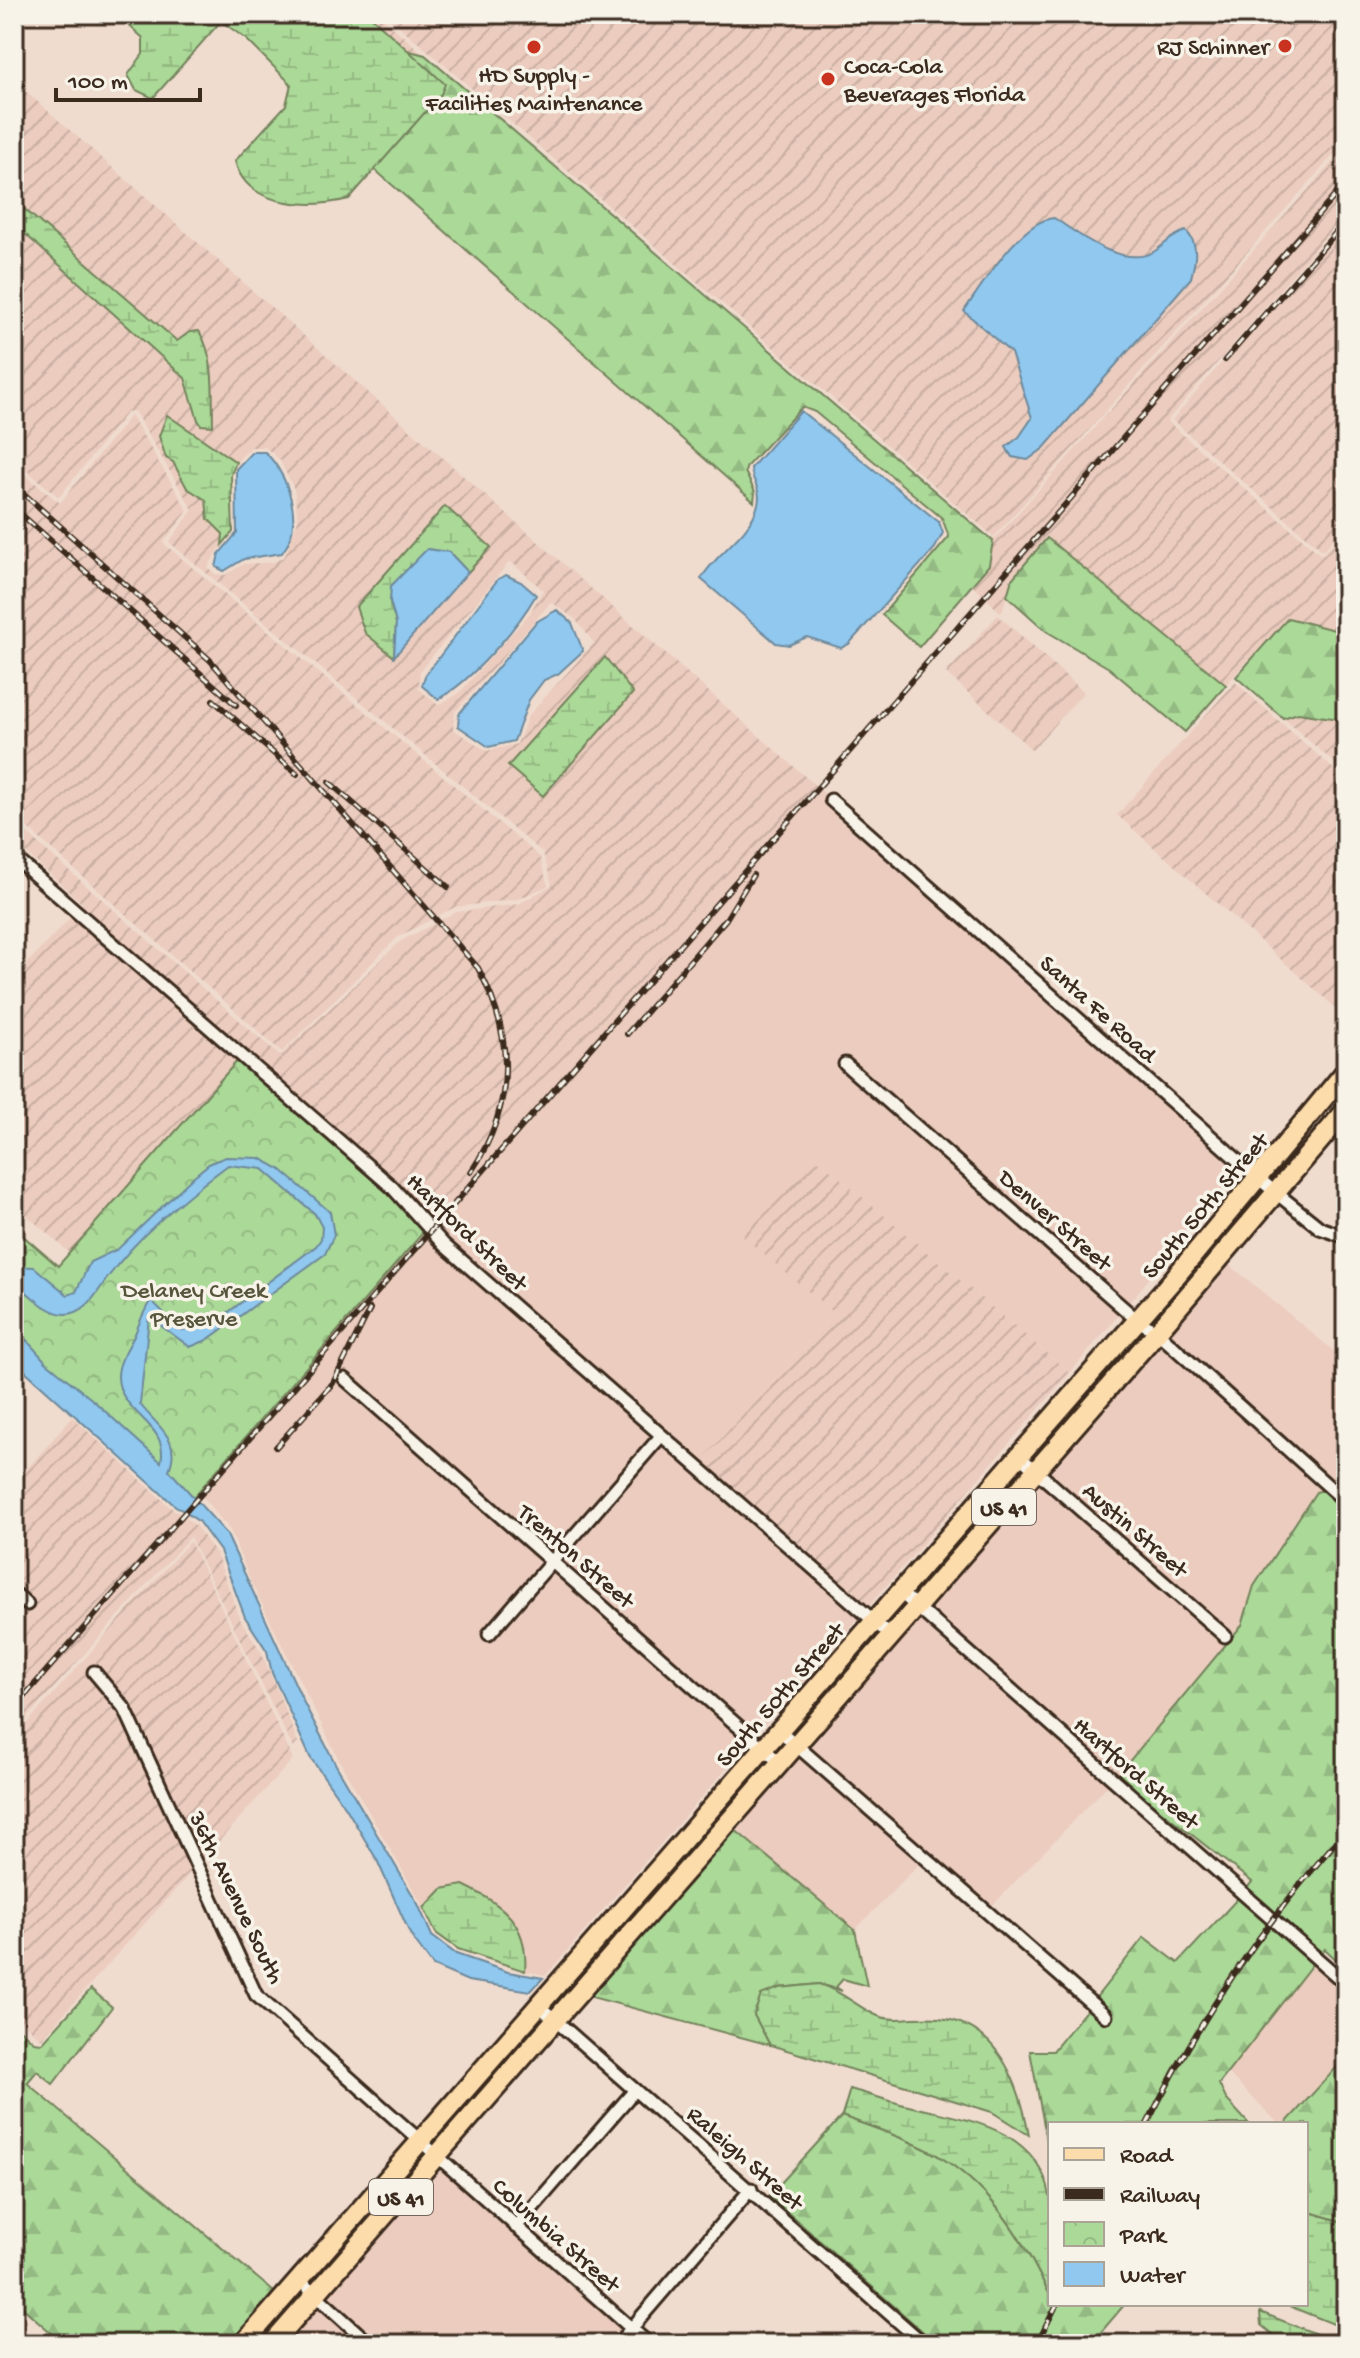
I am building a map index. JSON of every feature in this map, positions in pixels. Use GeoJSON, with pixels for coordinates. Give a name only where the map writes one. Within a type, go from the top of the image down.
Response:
{"type":"FeatureCollection","features":[{"type":"Feature","properties":{"kind":"main road","name":"South 50th Street"},"geometry":{"type":"LineString","coordinates":[[243,2344],[1137,1320],[1259,1179],[1346,1071]]}},
{"type":"Feature","properties":{"kind":"main road","name":"South 50th Street"},"geometry":{"type":"LineString","coordinates":[[272,2344],[1157,1332],[1346,1110]]}},
{"type":"Feature","properties":{"kind":"street","name":"Santa Fe Road"},"geometry":{"type":"LineString","coordinates":[[831,800],[1259,1179],[1320,1228],[1346,1237]]}},
{"type":"Feature","properties":{"kind":"street","name":"Hartford Street"},"geometry":{"type":"LineString","coordinates":[[14,857],[392,1187],[444,1245],[891,1636]]}},
{"type":"Feature","properties":{"kind":"street","name":"Denver Street"},"geometry":{"type":"LineString","coordinates":[[845,1064],[1137,1320],[1157,1332],[1346,1502]]}},
{"type":"Feature","properties":{"kind":"street","name":"Trenton Street"},"geometry":{"type":"LineString","coordinates":[[345,1379],[780,1763]]}},
{"type":"Feature","properties":{"kind":"street"},"geometry":{"type":"LineString","coordinates":[[489,1634],[661,1436]]}},
{"type":"Feature","properties":{"kind":"street","name":"Austin Street"},"geometry":{"type":"LineString","coordinates":[[1019,1456],[1225,1636]]}},
{"type":"Feature","properties":{"kind":"street","name":"Hartford Street"},"geometry":{"type":"LineString","coordinates":[[900,1592],[1346,1984]]}},
{"type":"Feature","properties":{"kind":"street"},"geometry":{"type":"LineString","coordinates":[[14,1593],[27,1604]]}},
{"type":"Feature","properties":{"kind":"street","name":"36th Avenue South"},"geometry":{"type":"LineString","coordinates":[[94,1672],[125,1709],[256,1995],[436,2157]]}},
{"type":"Feature","properties":{"kind":"street"},"geometry":{"type":"LineString","coordinates":[[779,1730],[1106,2016]]}},
{"type":"Feature","properties":{"kind":"street"},"geometry":{"type":"LineString","coordinates":[[659,1868],[676,1883]]}},
{"type":"Feature","properties":{"kind":"street","name":"Raleigh Street"},"geometry":{"type":"LineString","coordinates":[[538,2005],[924,2344]]}},
{"type":"Feature","properties":{"kind":"street"},"geometry":{"type":"LineString","coordinates":[[516,2227],[635,2090]]}},
{"type":"Feature","properties":{"kind":"street","name":"Columbia Street"},"geometry":{"type":"LineString","coordinates":[[436,2157],[649,2344]]}},
{"type":"Feature","properties":{"kind":"street"},"geometry":{"type":"LineString","coordinates":[[618,2344],[751,2189]]}},
{"type":"Feature","properties":{"kind":"street"},"geometry":{"type":"LineString","coordinates":[[299,2280],[370,2344]]}},
{"type":"Feature","properties":{"kind":"shaded area"},"geometry":{"type":"Polygon","coordinates":[[[368,14],[378,14],[425,55],[406,50],[368,14]]]}},
{"type":"Feature","properties":{"kind":"shaded area"},"geometry":{"type":"Polygon","coordinates":[[[385,14],[1346,14],[1346,141],[994,537],[385,14]]]}},
{"type":"Feature","properties":{"kind":"shaded area"},"geometry":{"type":"Polygon","coordinates":[[[14,81],[816,786],[429,1216],[80,908],[83,904],[14,842],[14,822],[280,1056],[401,941],[456,912],[519,904],[552,885],[543,853],[169,542],[193,510],[134,411],[127,412],[59,497],[14,460],[14,224],[185,378],[198,420],[213,425],[212,375],[207,344],[190,332],[177,341],[14,200],[14,81]],[[168,416],[173,462],[187,488],[206,500],[212,525],[223,534],[222,545],[208,567],[215,574],[225,575],[244,564],[274,562],[285,556],[298,520],[294,489],[279,459],[265,447],[251,447],[236,462],[168,416]],[[445,507],[356,607],[394,657],[490,547],[445,507]],[[510,561],[420,671],[419,689],[438,705],[458,694],[530,613],[543,590],[510,561]],[[551,602],[455,712],[453,729],[487,751],[517,744],[528,716],[594,643],[575,619],[551,602]],[[604,658],[509,766],[542,796],[632,693],[604,658]]]}},
{"type":"Feature","properties":{"kind":"shaded area"},"geometry":{"type":"Polygon","coordinates":[[[1346,147],[1346,213],[1167,421],[1321,555],[1346,531],[1346,633],[1288,618],[1226,685],[1047,538],[1012,579],[1002,612],[999,611],[972,585],[989,565],[993,541],[1346,147]]]}},
{"type":"Feature","properties":{"kind":"shaded area"},"geometry":{"type":"Polygon","coordinates":[[[1346,219],[1346,525],[1323,551],[1172,420],[1346,219]]]}},
{"type":"Feature","properties":{"kind":"shaded area"},"geometry":{"type":"Polygon","coordinates":[[[131,415],[188,511],[163,543],[540,857],[548,886],[518,899],[455,907],[398,937],[282,1052],[14,816],[14,466],[60,503],[131,415]]]}},
{"type":"Feature","properties":{"kind":"shaded area"},"geometry":{"type":"Polygon","coordinates":[[[998,615],[1084,692],[1032,750],[946,673],[998,615]]]}},
{"type":"Feature","properties":{"kind":"shaded area"},"geometry":{"type":"Polygon","coordinates":[[[1235,682],[1346,780],[1345,1016],[1117,815],[1235,682]]]}},
{"type":"Feature","properties":{"kind":"shaded area"},"geometry":{"type":"Polygon","coordinates":[[[1298,713],[1346,720],[1346,773],[1283,718],[1298,713]]]}},
{"type":"Feature","properties":{"kind":"shaded area"},"geometry":{"type":"Polygon","coordinates":[[[816,786],[827,796],[824,801],[1240,1169],[1128,1304],[845,1057],[838,1066],[1121,1312],[1070,1373],[814,1156],[834,1313],[700,1462],[448,1241],[427,1218],[816,786]]]}},
{"type":"Feature","properties":{"kind":"shaded area"},"geometry":{"type":"Polygon","coordinates":[[[72,916],[245,1067],[74,1257],[14,1204],[14,977],[72,916]]]}},
{"type":"Feature","properties":{"kind":"shaded area"},"geometry":{"type":"Polygon","coordinates":[[[814,1156],[1070,1373],[868,1607],[700,1462],[834,1313],[741,1235],[814,1156]]]}},
{"type":"Feature","properties":{"kind":"shaded area"},"geometry":{"type":"Polygon","coordinates":[[[420,1227],[440,1249],[654,1437],[552,1556],[345,1372],[338,1381],[544,1564],[482,1635],[489,1641],[552,1571],[749,1743],[546,1975],[525,1971],[527,1950],[487,1896],[463,1885],[442,1889],[424,1908],[340,1762],[251,1582],[230,1530],[197,1490],[420,1227]]]}},
{"type":"Feature","properties":{"kind":"shaded area"},"geometry":{"type":"Polygon","coordinates":[[[1226,1262],[1346,1361],[1346,1485],[1337,1487],[1166,1332],[1226,1262]]]}},
{"type":"Feature","properties":{"kind":"shaded area"},"geometry":{"type":"Polygon","coordinates":[[[1158,1341],[1324,1490],[1316,1492],[1254,1586],[1242,1625],[1117,1775],[928,1609],[1041,1482],[1224,1643],[1232,1635],[1048,1474],[1158,1341]]]}},
{"type":"Feature","properties":{"kind":"shaded area"},"geometry":{"type":"Polygon","coordinates":[[[72,1417],[170,1507],[195,1525],[216,1553],[240,1619],[262,1653],[298,1742],[293,1748],[190,1537],[14,1732],[14,1600],[27,1612],[35,1604],[14,1586],[14,1484],[72,1417]]]}},
{"type":"Feature","properties":{"kind":"shaded area"},"geometry":{"type":"Polygon","coordinates":[[[661,1443],[860,1616],[756,1734],[559,1562],[661,1443]]]}},
{"type":"Feature","properties":{"kind":"shaded area"},"geometry":{"type":"Polygon","coordinates":[[[190,1541],[293,1759],[41,2039],[14,2014],[14,1738],[190,1541]]]}},
{"type":"Feature","properties":{"kind":"shaded area"},"geometry":{"type":"Polygon","coordinates":[[[921,1618],[1109,1784],[990,1908],[807,1747],[921,1618]]]}},
{"type":"Feature","properties":{"kind":"shaded area"},"geometry":{"type":"Polygon","coordinates":[[[799,1756],[921,1862],[855,1930],[734,1829],[799,1756]]]}},
{"type":"Feature","properties":{"kind":"shaded area"},"geometry":{"type":"Polygon","coordinates":[[[1313,1963],[1346,1992],[1346,2057],[1287,2122],[1277,2122],[1227,2072],[1313,1963]]]}},
{"type":"Feature","properties":{"kind":"shaded area"},"geometry":{"type":"Polygon","coordinates":[[[438,2167],[624,2330],[612,2344],[379,2344],[324,2296],[438,2167]]]}},
{"type":"Feature","properties":{"kind":"shaded area"},"geometry":{"type":"Polygon","coordinates":[[[317,2304],[362,2344],[282,2344],[317,2304]]]}},
{"type":"Feature","properties":{"kind":"green space"},"geometry":{"type":"Polygon","coordinates":[[[116,14],[368,14],[445,84],[441,94],[349,199],[316,204],[281,201],[252,188],[241,176],[235,161],[286,105],[291,84],[246,39],[221,21],[153,98],[136,90],[128,75],[143,54],[143,38],[116,14]]]}},
{"type":"Feature","properties":{"kind":"green space"},"geometry":{"type":"Polygon","coordinates":[[[406,50],[425,55],[993,541],[989,565],[919,647],[882,615],[949,537],[942,518],[815,412],[802,407],[747,466],[745,472],[755,492],[754,502],[374,169],[441,94],[444,84],[406,50]]]}},
{"type":"Feature","properties":{"kind":"green space"},"geometry":{"type":"Polygon","coordinates":[[[14,200],[177,341],[190,332],[199,331],[211,365],[213,426],[201,425],[198,420],[185,378],[14,224],[14,200]]]}},
{"type":"Feature","properties":{"kind":"green space"},"geometry":{"type":"Polygon","coordinates":[[[167,415],[236,462],[231,475],[233,532],[222,545],[223,534],[208,519],[206,500],[187,488],[173,462],[166,458],[159,436],[167,415]]]}},
{"type":"Feature","properties":{"kind":"green space"},"geometry":{"type":"Polygon","coordinates":[[[445,506],[491,547],[468,572],[449,552],[390,602],[396,623],[394,657],[365,633],[356,607],[445,506]]]}},
{"type":"Feature","properties":{"kind":"green space"},"geometry":{"type":"Polygon","coordinates":[[[1047,538],[1226,685],[1185,732],[1109,668],[1046,631],[1007,596],[1012,579],[1047,538]]]}},
{"type":"Feature","properties":{"kind":"green space"},"geometry":{"type":"Polygon","coordinates":[[[1288,618],[1346,633],[1346,720],[1298,713],[1283,718],[1236,677],[1288,618]]]}},
{"type":"Feature","properties":{"kind":"green space"},"geometry":{"type":"Polygon","coordinates":[[[605,657],[633,693],[543,796],[508,766],[605,657]]]}},
{"type":"Feature","properties":{"kind":"green space","name":"Delaney Creek Preserve"},"geometry":{"type":"Polygon","coordinates":[[[238,1060],[427,1228],[191,1500],[14,1345],[14,1228],[58,1266],[238,1060]]]}},
{"type":"Feature","properties":{"kind":"green space"},"geometry":{"type":"Polygon","coordinates":[[[1324,1490],[1346,1510],[1346,1969],[1325,1949],[1320,1954],[1246,1889],[1252,1882],[1117,1776],[1242,1625],[1254,1586],[1316,1492],[1324,1490]]]}},
{"type":"Feature","properties":{"kind":"green space"},"geometry":{"type":"Polygon","coordinates":[[[734,1829],[855,1930],[867,1986],[843,1979],[836,1987],[842,1991],[819,1984],[779,1988],[754,2015],[770,2045],[588,1996],[734,1829]]]}},
{"type":"Feature","properties":{"kind":"green space"},"geometry":{"type":"Polygon","coordinates":[[[463,1885],[501,1908],[518,1928],[523,1940],[525,1971],[458,1949],[436,1933],[424,1908],[442,1889],[463,1885]]]}},
{"type":"Feature","properties":{"kind":"green space"},"geometry":{"type":"Polygon","coordinates":[[[1239,1897],[1313,1963],[1219,2084],[1226,2099],[1247,2122],[1048,2122],[1048,2146],[1030,2051],[1053,2051],[1088,2008],[1106,2023],[1113,2015],[1095,1999],[1144,1937],[1178,1963],[1239,1897]]]}},
{"type":"Feature","properties":{"kind":"green space"},"geometry":{"type":"Polygon","coordinates":[[[819,1984],[878,2016],[893,2019],[939,2018],[977,2032],[1003,2060],[1019,2096],[1029,2135],[992,2112],[770,2045],[754,2015],[761,1995],[779,1988],[819,1984]]]}},
{"type":"Feature","properties":{"kind":"green space"},"geometry":{"type":"Polygon","coordinates":[[[91,1989],[112,2007],[53,2084],[37,2071],[27,2083],[274,2292],[229,2344],[64,2344],[14,2300],[14,2024],[34,2042],[42,2043],[91,1989]]]}},
{"type":"Feature","properties":{"kind":"green space"},"geometry":{"type":"Polygon","coordinates":[[[1346,2057],[1346,2223],[1308,2212],[1308,2122],[1287,2122],[1346,2057]]]}},
{"type":"Feature","properties":{"kind":"green space"},"geometry":{"type":"Polygon","coordinates":[[[850,2089],[972,2121],[994,2129],[1030,2154],[1042,2172],[1048,2190],[1048,2291],[1007,2220],[963,2173],[921,2147],[842,2116],[850,2089]]]}},
{"type":"Feature","properties":{"kind":"green space"},"geometry":{"type":"Polygon","coordinates":[[[842,2116],[921,2147],[963,2173],[993,2203],[1019,2238],[1048,2291],[1048,2306],[1123,2306],[1091,2344],[937,2344],[769,2196],[842,2116]]]}},
{"type":"Feature","properties":{"kind":"green space"},"geometry":{"type":"Polygon","coordinates":[[[1308,2212],[1346,2223],[1346,2329],[1289,2306],[1308,2306],[1308,2212]]]}},
{"type":"Feature","properties":{"kind":"green space"},"geometry":{"type":"Polygon","coordinates":[[[1260,2312],[1342,2344],[1284,2344],[1261,2325],[1260,2312]]]}},
{"type":"Feature","properties":{"kind":"water"},"geometry":{"type":"Polygon","coordinates":[[[1054,218],[1102,248],[1129,256],[1142,256],[1155,251],[1186,231],[1195,248],[1195,260],[1191,278],[1044,448],[1028,460],[1012,457],[1006,447],[1019,437],[1032,418],[1011,353],[964,311],[1016,241],[1041,221],[1054,218]]]}},
{"type":"Feature","properties":{"kind":"water"},"geometry":{"type":"Polygon","coordinates":[[[801,411],[939,522],[943,533],[935,548],[849,644],[841,648],[807,637],[789,645],[776,643],[701,579],[754,515],[759,494],[751,468],[801,411]]]}},
{"type":"Feature","properties":{"kind":"water"},"geometry":{"type":"Polygon","coordinates":[[[252,452],[265,452],[287,486],[293,514],[289,541],[282,553],[244,559],[224,571],[216,567],[219,554],[237,533],[236,469],[252,452]]]}},
{"type":"Feature","properties":{"kind":"water"},"geometry":{"type":"Polygon","coordinates":[[[427,549],[449,552],[468,572],[394,657],[396,623],[390,601],[391,586],[427,549]]]}},
{"type":"Feature","properties":{"kind":"water"},"geometry":{"type":"Polygon","coordinates":[[[506,575],[521,582],[536,595],[492,653],[465,680],[438,699],[422,686],[425,676],[498,579],[506,575]]]}},
{"type":"Feature","properties":{"kind":"water"},"geometry":{"type":"Polygon","coordinates":[[[557,610],[572,623],[583,651],[558,674],[544,680],[529,700],[514,741],[489,747],[458,726],[459,714],[536,622],[557,610]]]}},
{"type":"Feature","properties":{"kind":"water"},"geometry":{"type":"Polygon","coordinates":[[[226,1157],[260,1158],[280,1169],[330,1212],[334,1235],[325,1254],[207,1340],[190,1347],[149,1317],[140,1404],[170,1441],[172,1459],[169,1470],[226,1533],[304,1703],[336,1765],[418,1904],[432,1936],[456,1954],[508,1972],[543,1978],[531,1991],[468,1981],[433,1966],[411,1936],[377,1860],[310,1757],[272,1673],[267,1651],[245,1617],[220,1551],[198,1521],[173,1504],[14,1361],[14,1326],[46,1362],[161,1462],[162,1449],[158,1437],[126,1400],[118,1376],[122,1360],[148,1304],[151,1300],[181,1330],[210,1326],[316,1246],[321,1239],[322,1227],[315,1214],[263,1169],[228,1165],[147,1233],[79,1311],[58,1313],[44,1306],[14,1281],[14,1266],[34,1267],[68,1295],[76,1292],[90,1262],[118,1249],[194,1176],[210,1163],[226,1157]]]}},
{"type":"Feature","properties":{"kind":"railway"},"geometry":{"type":"LineString","coordinates":[[14,1708],[1346,183]]}},
{"type":"Feature","properties":{"kind":"railway"},"geometry":{"type":"LineString","coordinates":[[1225,360],[1346,221]]}},
{"type":"Feature","properties":{"kind":"railway"},"geometry":{"type":"LineString","coordinates":[[14,485],[210,660],[478,968],[499,1020],[505,1071],[496,1122],[471,1172]]}},
{"type":"Feature","properties":{"kind":"railway"},"geometry":{"type":"LineString","coordinates":[[14,508],[236,705]]}},
{"type":"Feature","properties":{"kind":"railway"},"geometry":{"type":"LineString","coordinates":[[213,700],[297,774]]}},
{"type":"Feature","properties":{"kind":"railway"},"geometry":{"type":"LineString","coordinates":[[329,782],[448,887]]}},
{"type":"Feature","properties":{"kind":"railway"},"geometry":{"type":"LineString","coordinates":[[627,1034],[726,919],[753,875]]}},
{"type":"Feature","properties":{"kind":"railway"},"geometry":{"type":"LineString","coordinates":[[276,1447],[333,1383],[370,1309]]}},
{"type":"Feature","properties":{"kind":"railway"},"geometry":{"type":"LineString","coordinates":[[1148,2122],[1189,2046],[1236,1971],[1289,1899],[1346,1831]]}},
{"type":"Feature","properties":{"kind":"railway"},"geometry":{"type":"LineString","coordinates":[[1037,2344],[1056,2306]]}},
{"type":"Feature","properties":{"kind":"place","name":"RJ Schinner"},"geometry":{"type":"Point","coordinates":[1285,46]}},
{"type":"Feature","properties":{"kind":"place","name":"HD Supply - Facilities Maintenance"},"geometry":{"type":"Point","coordinates":[534,47]}},
{"type":"Feature","properties":{"kind":"place","name":"Coca-Cola Beverages Florida"},"geometry":{"type":"Point","coordinates":[828,79]}}]}
